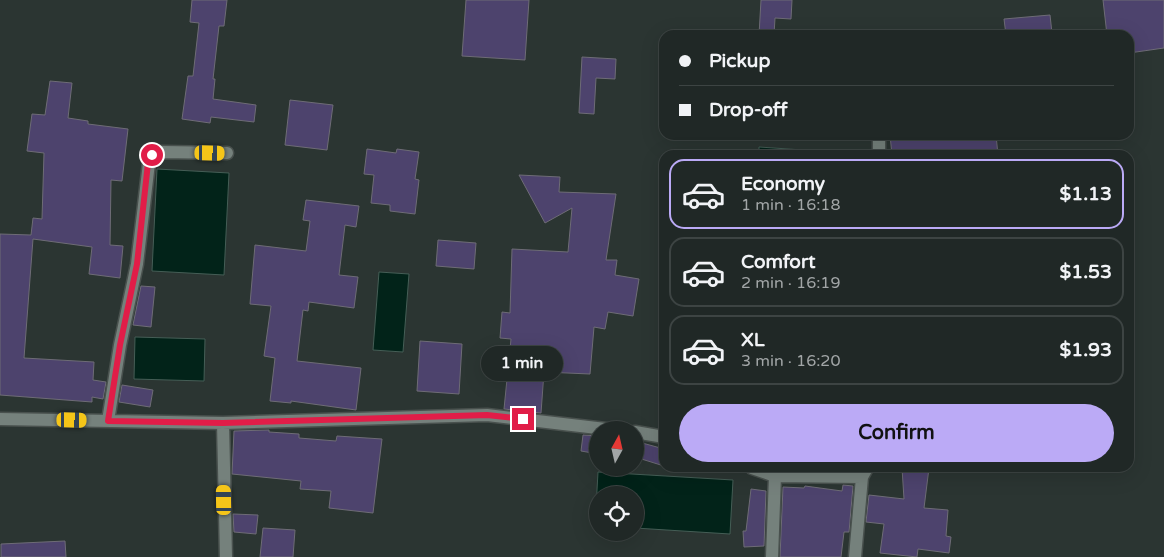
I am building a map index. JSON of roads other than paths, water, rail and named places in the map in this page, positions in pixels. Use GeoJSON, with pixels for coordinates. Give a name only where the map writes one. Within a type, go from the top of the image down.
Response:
{"type":"FeatureCollection","features":[{"type":"Feature","properties":{"kind":"street"},"geometry":{"type":"LineString","coordinates":[[108,421],[120,345],[137,264],[148,163],[152,155],[162,152],[227,154]]}},
{"type":"Feature","properties":{"kind":"street"},"geometry":{"type":"LineString","coordinates":[[0,419],[223,423],[487,415],[589,427]]}},
{"type":"Feature","properties":{"kind":"street"},"geometry":{"type":"LineString","coordinates":[[223,423],[226,557]]}},
{"type":"Feature","properties":{"kind":"street"},"geometry":{"type":"LineString","coordinates":[[644,434],[659,436]]}},
{"type":"Feature","properties":{"kind":"street"},"geometry":{"type":"LineString","coordinates":[[764,472],[775,476],[864,472],[855,557]]}},
{"type":"Feature","properties":{"kind":"street"},"geometry":{"type":"LineString","coordinates":[[772,557],[775,476]]}}]}
